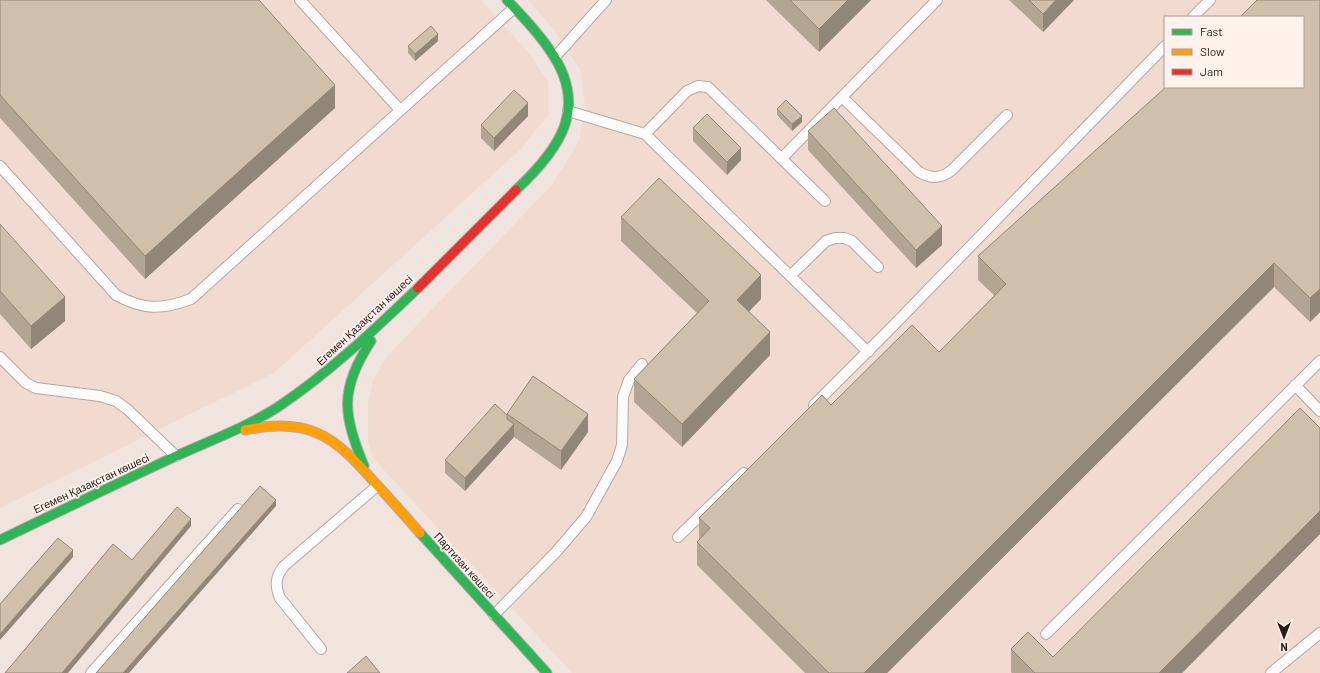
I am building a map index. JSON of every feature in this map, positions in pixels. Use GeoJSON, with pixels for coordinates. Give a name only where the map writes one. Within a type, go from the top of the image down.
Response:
{"type":"FeatureCollection","features":[{"type":"Feature","properties":{"kind":"street","name":"Егемен Қазақстан көшесі"},"geometry":{"type":"LineString","coordinates":[[0,540],[204,444],[263,415],[287,400],[352,350],[391,314],[537,169],[557,141],[568,111],[569,97],[564,74],[555,57],[544,41],[507,0]]}},
{"type":"Feature","properties":{"kind":"street"},"geometry":{"type":"LineString","coordinates":[[366,473],[354,445],[348,419],[347,394],[354,370],[368,346],[391,314]]}},
{"type":"Feature","properties":{"kind":"street"},"geometry":{"type":"LineString","coordinates":[[204,444],[238,431],[252,428],[280,425],[296,427],[325,437],[339,447],[366,473]]}},
{"type":"Feature","properties":{"kind":"street","name":"Партизан көшесі"},"geometry":{"type":"LineString","coordinates":[[366,473],[547,673]]}},
{"type":"Feature","properties":{"kind":"lane"},"geometry":{"type":"LineString","coordinates":[[300,0],[400,110]]}},
{"type":"Feature","properties":{"kind":"lane"},"geometry":{"type":"LineString","coordinates":[[555,57],[606,0]]}},
{"type":"Feature","properties":{"kind":"lane"},"geometry":{"type":"LineString","coordinates":[[782,158],[937,0]]}},
{"type":"Feature","properties":{"kind":"lane"},"geometry":{"type":"LineString","coordinates":[[1194,16],[1210,0]]}},
{"type":"Feature","properties":{"kind":"lane"},"geometry":{"type":"LineString","coordinates":[[0,166],[116,295],[130,303],[144,306],[163,307],[178,304],[191,298],[514,8]]}},
{"type":"Feature","properties":{"kind":"lane"},"geometry":{"type":"LineString","coordinates":[[806,412],[868,352],[1164,47]]}},
{"type":"Feature","properties":{"kind":"lane"},"geometry":{"type":"LineString","coordinates":[[645,134],[687,91],[698,86],[703,86],[716,94],[825,200]]}},
{"type":"Feature","properties":{"kind":"lane"},"geometry":{"type":"LineString","coordinates":[[842,97],[919,172],[928,177],[946,175],[1007,115]]}},
{"type":"Feature","properties":{"kind":"lane"},"geometry":{"type":"LineString","coordinates":[[568,111],[645,134],[868,352]]}},
{"type":"Feature","properties":{"kind":"lane"},"geometry":{"type":"LineString","coordinates":[[790,276],[826,241],[835,238],[844,238],[852,241],[878,266]]}},
{"type":"Feature","properties":{"kind":"lane"},"geometry":{"type":"LineString","coordinates":[[0,357],[26,383],[36,388],[100,396],[116,401],[127,409],[176,456]]}},
{"type":"Feature","properties":{"kind":"lane"},"geometry":{"type":"LineString","coordinates":[[1046,634],[1294,385],[1320,361]]}},
{"type":"Feature","properties":{"kind":"lane"},"geometry":{"type":"LineString","coordinates":[[494,615],[556,552],[586,517],[617,461],[622,445],[623,397],[629,380],[642,364]]}},
{"type":"Feature","properties":{"kind":"lane"},"geometry":{"type":"LineString","coordinates":[[1294,385],[1320,411]]}},
{"type":"Feature","properties":{"kind":"lane"},"geometry":{"type":"LineString","coordinates":[[678,537],[751,466]]}},
{"type":"Feature","properties":{"kind":"lane"},"geometry":{"type":"LineString","coordinates":[[321,648],[280,598],[276,586],[278,573],[284,566],[377,486]]}},
{"type":"Feature","properties":{"kind":"lane"},"geometry":{"type":"LineString","coordinates":[[91,673],[238,509]]}},
{"type":"Feature","properties":{"kind":"lane"},"geometry":{"type":"LineString","coordinates":[[1271,673],[1320,633]]}},
{"type":"Feature","properties":{"kind":"shaded area"},"geometry":{"type":"Polygon","coordinates":[[[0,0],[481,0],[530,54],[548,82],[549,114],[521,149],[274,373],[0,508],[0,0]]]}},
{"type":"Feature","properties":{"kind":"shaded area"},"geometry":{"type":"Polygon","coordinates":[[[528,0],[1320,0],[1320,673],[572,673],[372,457],[368,439],[368,402],[373,380],[387,356],[552,185],[579,141],[585,106],[581,71],[554,30],[528,0]]]}},
{"type":"Feature","properties":{"kind":"building"},"geometry":{"type":"Polygon","coordinates":[[[0,0],[259,0],[335,85],[145,256],[0,95],[0,0]]]}},
{"type":"Feature","properties":{"kind":"building"},"geometry":{"type":"Polygon","coordinates":[[[790,0],[848,0],[819,29],[790,0]]]}},
{"type":"Feature","properties":{"kind":"building"},"geometry":{"type":"Polygon","coordinates":[[[1029,0],[1056,0],[1043,14],[1029,0]]]}},
{"type":"Feature","properties":{"kind":"building"},"geometry":{"type":"Polygon","coordinates":[[[1257,0],[1320,0],[1320,289],[1310,298],[1274,263],[864,673],[829,673],[697,542],[710,528],[699,518],[822,395],[831,405],[912,325],[939,352],[1006,284],[978,256],[1165,88],[1304,88],[1304,16],[1241,16],[1257,0]]]}},
{"type":"Feature","properties":{"kind":"building"},"geometry":{"type":"Polygon","coordinates":[[[431,26],[438,34],[415,54],[408,46],[431,26]]]}},
{"type":"Feature","properties":{"kind":"building"},"geometry":{"type":"Polygon","coordinates":[[[514,90],[528,103],[494,138],[481,125],[514,90]]]}},
{"type":"Feature","properties":{"kind":"building"},"geometry":{"type":"Polygon","coordinates":[[[786,100],[802,116],[792,124],[777,109],[786,100]]]}},
{"type":"Feature","properties":{"kind":"building"},"geometry":{"type":"Polygon","coordinates":[[[834,108],[942,226],[916,250],[808,131],[834,108]]]}},
{"type":"Feature","properties":{"kind":"building"},"geometry":{"type":"Polygon","coordinates":[[[707,114],[741,148],[727,162],[693,128],[707,114]]]}},
{"type":"Feature","properties":{"kind":"building"},"geometry":{"type":"Polygon","coordinates":[[[659,178],[761,275],[737,300],[770,332],[682,424],[634,379],[709,301],[621,217],[659,178]]]}},
{"type":"Feature","properties":{"kind":"building"},"geometry":{"type":"Polygon","coordinates":[[[0,224],[65,297],[31,326],[0,291],[0,224]]]}},
{"type":"Feature","properties":{"kind":"building"},"geometry":{"type":"Polygon","coordinates":[[[533,376],[588,414],[561,451],[507,414],[533,376]]]}},
{"type":"Feature","properties":{"kind":"building"},"geometry":{"type":"Polygon","coordinates":[[[495,404],[507,415],[507,419],[514,424],[465,478],[445,460],[495,404]]]}},
{"type":"Feature","properties":{"kind":"building"},"geometry":{"type":"Polygon","coordinates":[[[1300,408],[1320,428],[1320,511],[1159,673],[1035,673],[1011,649],[1028,632],[1053,657],[1300,408]]]}},
{"type":"Feature","properties":{"kind":"building"},"geometry":{"type":"Polygon","coordinates":[[[260,486],[276,500],[123,673],[96,673],[260,486]]]}},
{"type":"Feature","properties":{"kind":"building"},"geometry":{"type":"Polygon","coordinates":[[[177,507],[191,519],[62,673],[5,673],[113,544],[132,560],[177,507]]]}},
{"type":"Feature","properties":{"kind":"building"},"geometry":{"type":"Polygon","coordinates":[[[58,538],[73,550],[0,634],[0,604],[58,538]]]}},
{"type":"Feature","properties":{"kind":"building"},"geometry":{"type":"Polygon","coordinates":[[[366,656],[380,673],[347,673],[366,656]]]}},
{"type":"Feature","properties":{"kind":"traffic: fast"},"geometry":{"type":"LineString","coordinates":[[507,0],[539,36],[549,49],[561,70],[567,89],[568,108],[565,125],[557,142],[546,158],[516,190]]}},
{"type":"Feature","properties":{"kind":"traffic: fast"},"geometry":{"type":"LineString","coordinates":[[0,540],[265,415],[315,380],[368,335],[418,288]]}},
{"type":"Feature","properties":{"kind":"traffic: fast"},"geometry":{"type":"LineString","coordinates":[[364,466],[352,431],[348,402],[349,388],[353,374],[371,341]]}},
{"type":"Feature","properties":{"kind":"traffic: fast"},"geometry":{"type":"LineString","coordinates":[[420,533],[547,673]]}},
{"type":"Feature","properties":{"kind":"traffic: slow"},"geometry":{"type":"LineString","coordinates":[[245,430],[272,426],[290,426],[308,430],[326,437],[357,463],[420,533]]}},
{"type":"Feature","properties":{"kind":"traffic: jam"},"geometry":{"type":"LineString","coordinates":[[418,288],[516,190]]}}]}
